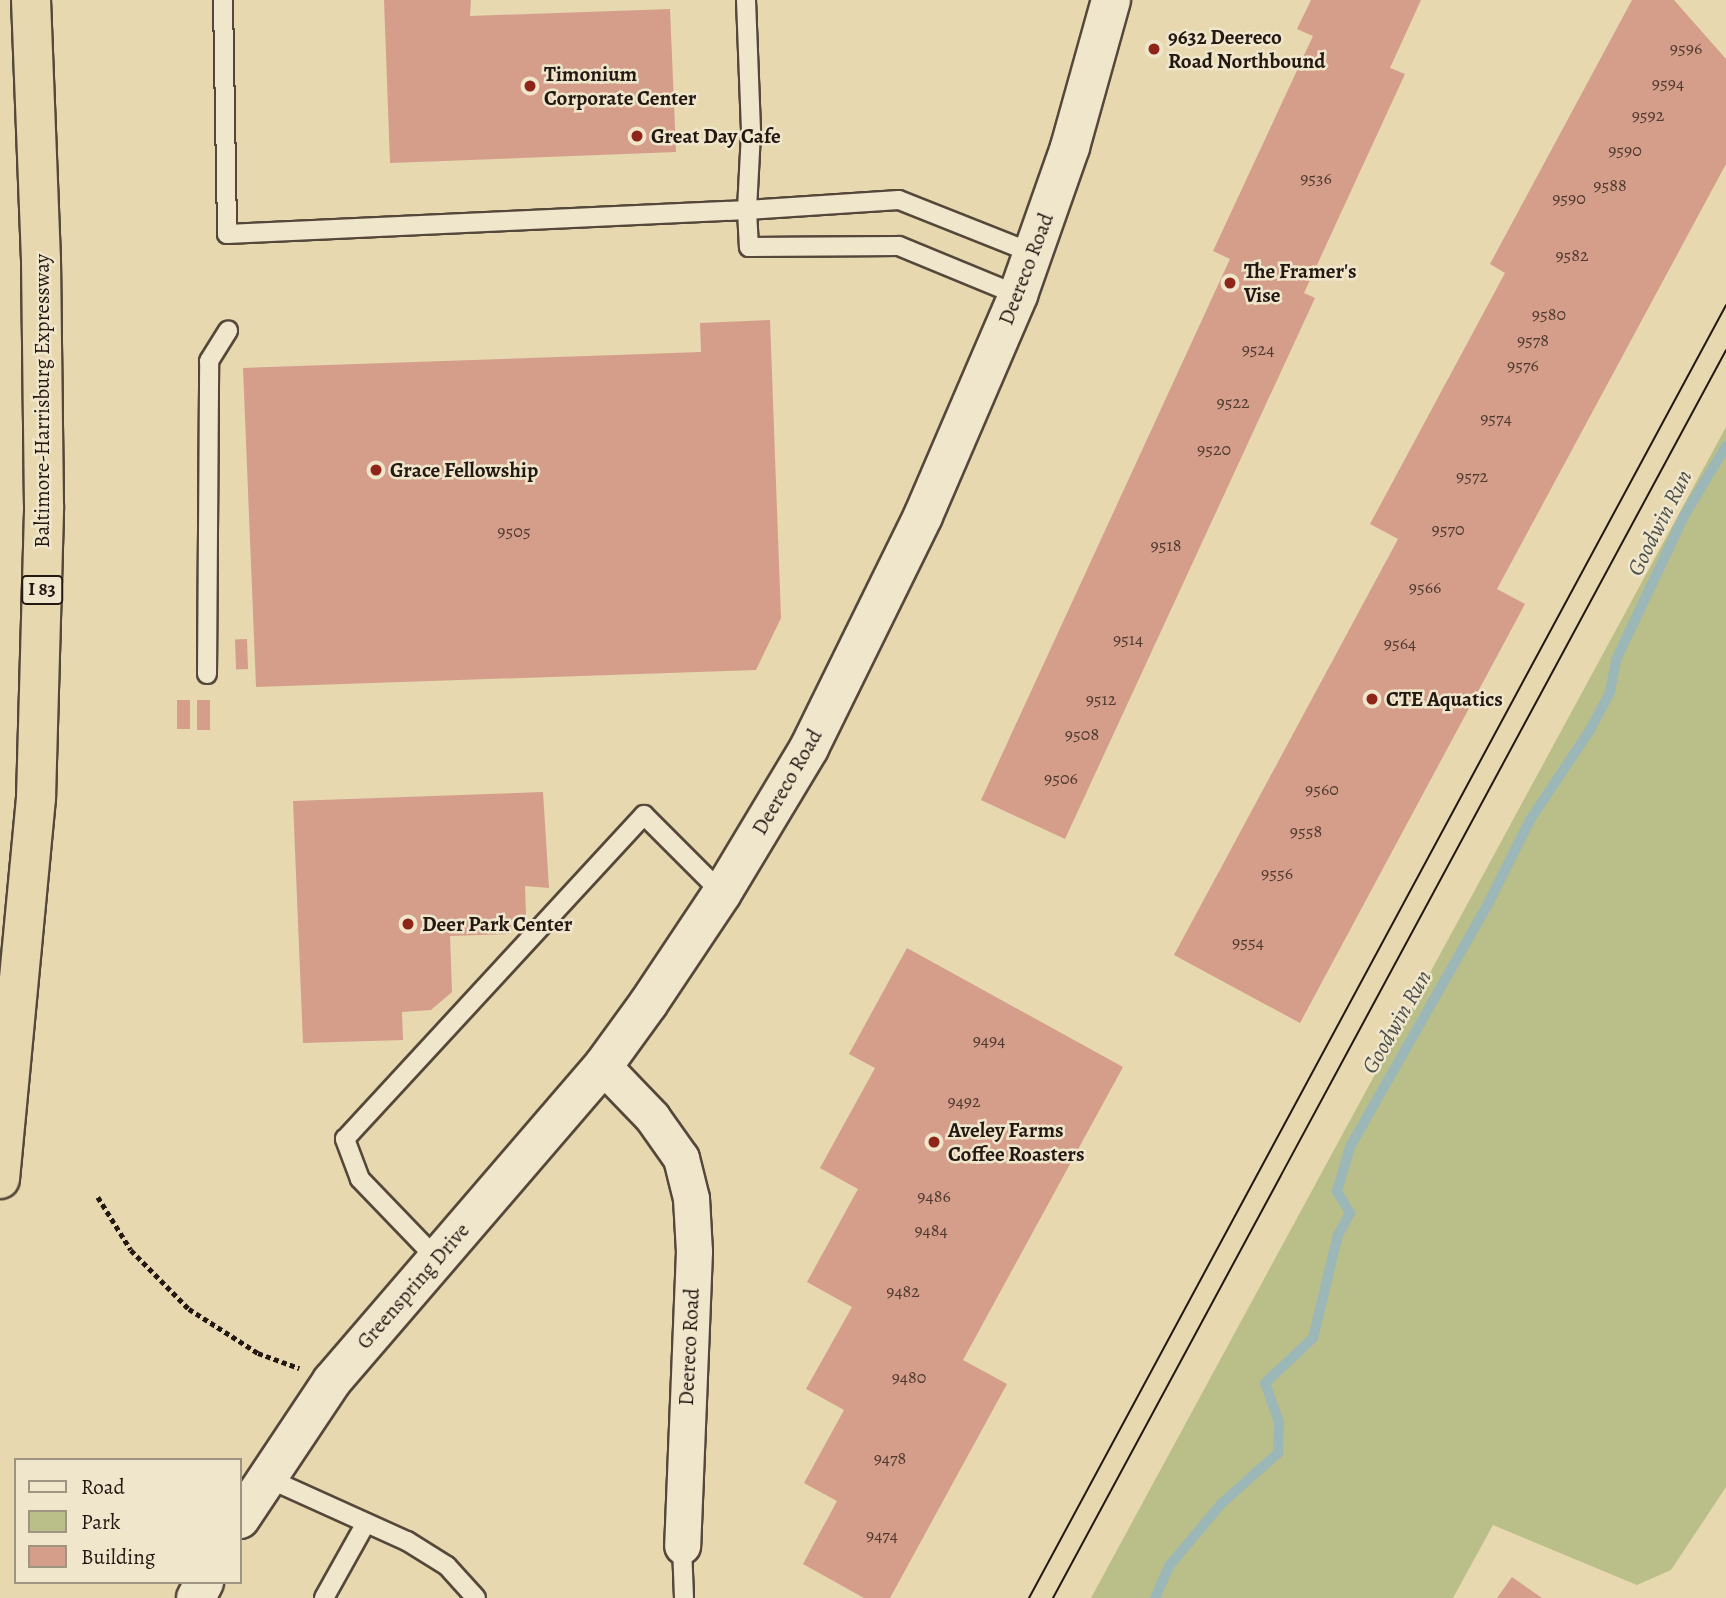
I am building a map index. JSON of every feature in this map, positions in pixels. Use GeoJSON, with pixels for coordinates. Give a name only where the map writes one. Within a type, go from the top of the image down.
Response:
{"type":"FeatureCollection","features":[{"type":"Feature","properties":{"kind":"highway","name":"Baltimore-Harrisburg Expressway"},"geometry":{"type":"LineString","coordinates":[[0,1179],[36,799],[42,589],[41,260],[31,0]]}},
{"type":"Feature","properties":{"kind":"main road","name":"Deereco Road"},"geometry":{"type":"LineString","coordinates":[[603,1066],[722,893],[808,748],[858,653],[1035,254],[1111,0]]}},
{"type":"Feature","properties":{"kind":"main road","name":"Greenspring Drive"},"geometry":{"type":"LineString","coordinates":[[242,1517],[265,1477],[332,1381],[603,1066]]}},
{"type":"Feature","properties":{"kind":"street","name":"Deereco Road"},"geometry":{"type":"LineString","coordinates":[[603,1066],[652,1117],[681,1158],[691,1198],[694,1251],[682,1546]]}},
{"type":"Feature","properties":{"kind":"lane"},"geometry":{"type":"LineString","coordinates":[[223,0],[227,234],[900,201],[1035,254]]}},
{"type":"Feature","properties":{"kind":"lane"},"geometry":{"type":"LineString","coordinates":[[746,0],[751,133],[747,210],[749,247],[899,246],[1018,295]]}},
{"type":"Feature","properties":{"kind":"lane"},"geometry":{"type":"LineString","coordinates":[[207,674],[209,361],[229,331]]}},
{"type":"Feature","properties":{"kind":"lane"},"geometry":{"type":"LineString","coordinates":[[436,1258],[360,1179],[345,1139],[644,815],[722,893]]}},
{"type":"Feature","properties":{"kind":"lane"},"geometry":{"type":"LineString","coordinates":[[265,1477],[407,1541],[447,1566],[476,1598]]}},
{"type":"Feature","properties":{"kind":"lane"},"geometry":{"type":"LineString","coordinates":[[324,1598],[366,1523]]}},
{"type":"Feature","properties":{"kind":"lane"},"geometry":{"type":"LineString","coordinates":[[682,1546],[684,1598]]}},
{"type":"Feature","properties":{"kind":"path"},"geometry":{"type":"LineString","coordinates":[[98,1197],[131,1250],[188,1309],[258,1353],[332,1381]]}},
{"type":"Feature","properties":{"kind":"green space"},"geometry":{"type":"Polygon","coordinates":[[[1726,427],[1726,1487],[1671,1570],[1637,1585],[1493,1525],[1453,1598],[1091,1598],[1726,427]]]}},
{"type":"Feature","properties":{"kind":"building","name":"Timonium Corporate Center"},"geometry":{"type":"Polygon","coordinates":[[[384,0],[471,0],[470,16],[670,9],[676,152],[390,163],[384,0]]]}},
{"type":"Feature","properties":{"kind":"building"},"geometry":{"type":"Polygon","coordinates":[[[1311,0],[1421,0],[1390,68],[1405,74],[1304,293],[1315,298],[1065,839],[981,800],[1230,259],[1213,251],[1313,36],[1297,29],[1311,0]]]}},
{"type":"Feature","properties":{"kind":"building"},"geometry":{"type":"Polygon","coordinates":[[[1632,0],[1674,0],[1726,59],[1726,164],[1497,589],[1525,604],[1300,1023],[1174,955],[1398,539],[1370,524],[1505,273],[1490,264],[1632,0]]]}},
{"type":"Feature","properties":{"kind":"building"},"geometry":{"type":"Polygon","coordinates":[[[770,320],[781,618],[756,670],[256,687],[243,368],[701,352],[700,323],[770,320]]]}},
{"type":"Feature","properties":{"kind":"building"},"geometry":{"type":"Polygon","coordinates":[[[235,639],[247,639],[248,669],[236,669],[235,639]]]}},
{"type":"Feature","properties":{"kind":"building"},"geometry":{"type":"Polygon","coordinates":[[[177,700],[190,700],[190,729],[177,729],[177,700]]]}},
{"type":"Feature","properties":{"kind":"building"},"geometry":{"type":"Polygon","coordinates":[[[197,700],[210,700],[210,730],[197,730],[197,700]]]}},
{"type":"Feature","properties":{"kind":"building","name":"Deer Park Center"},"geometry":{"type":"Polygon","coordinates":[[[543,792],[549,888],[525,886],[526,914],[509,934],[450,936],[452,992],[431,1010],[402,1012],[403,1040],[303,1043],[293,801],[543,792]]]}},
{"type":"Feature","properties":{"kind":"building"},"geometry":{"type":"Polygon","coordinates":[[[907,948],[1123,1067],[963,1360],[1007,1384],[890,1598],[864,1598],[803,1564],[837,1501],[804,1483],[844,1410],[806,1389],[852,1307],[807,1282],[858,1189],[820,1168],[875,1068],[849,1054],[907,948]]]}},
{"type":"Feature","properties":{"kind":"building"},"geometry":{"type":"Polygon","coordinates":[[[1512,1577],[1542,1598],[1497,1598],[1512,1577]]]}},
{"type":"Feature","properties":{"kind":"waterway","name":"Goodwin Run"},"geometry":{"type":"LineString","coordinates":[[1155,1598],[1169,1566],[1221,1504],[1278,1453],[1279,1422],[1265,1383],[1313,1338],[1338,1235],[1350,1213],[1337,1191],[1350,1147],[1489,902],[1530,820],[1590,730],[1610,692],[1616,660],[1684,516],[1726,446]]}},
{"type":"Feature","properties":{"kind":"tram line"},"geometry":{"type":"LineString","coordinates":[[1029,1598],[1726,305]]}},
{"type":"Feature","properties":{"kind":"tram line"},"geometry":{"type":"LineString","coordinates":[[1053,1598],[1726,350]]}},
{"type":"Feature","properties":{"kind":"place","name":"9632 Deereco Road Northbound"},"geometry":{"type":"Point","coordinates":[1154,49]}},
{"type":"Feature","properties":{"kind":"place","name":"Timonium Corporate Center"},"geometry":{"type":"Point","coordinates":[530,86]}},
{"type":"Feature","properties":{"kind":"place","name":"Great Day Cafe"},"geometry":{"type":"Point","coordinates":[637,136]}},
{"type":"Feature","properties":{"kind":"place","name":"The Framer's Vise"},"geometry":{"type":"Point","coordinates":[1230,283]}},
{"type":"Feature","properties":{"kind":"place","name":"Grace Fellowship"},"geometry":{"type":"Point","coordinates":[376,470]}},
{"type":"Feature","properties":{"kind":"place","name":"CTE Aquatics"},"geometry":{"type":"Point","coordinates":[1372,699]}},
{"type":"Feature","properties":{"kind":"place","name":"Deer Park Center"},"geometry":{"type":"Point","coordinates":[408,924]}},
{"type":"Feature","properties":{"kind":"place","name":"Aveley Farms Coffee Roasters"},"geometry":{"type":"Point","coordinates":[934,1142]}}]}
